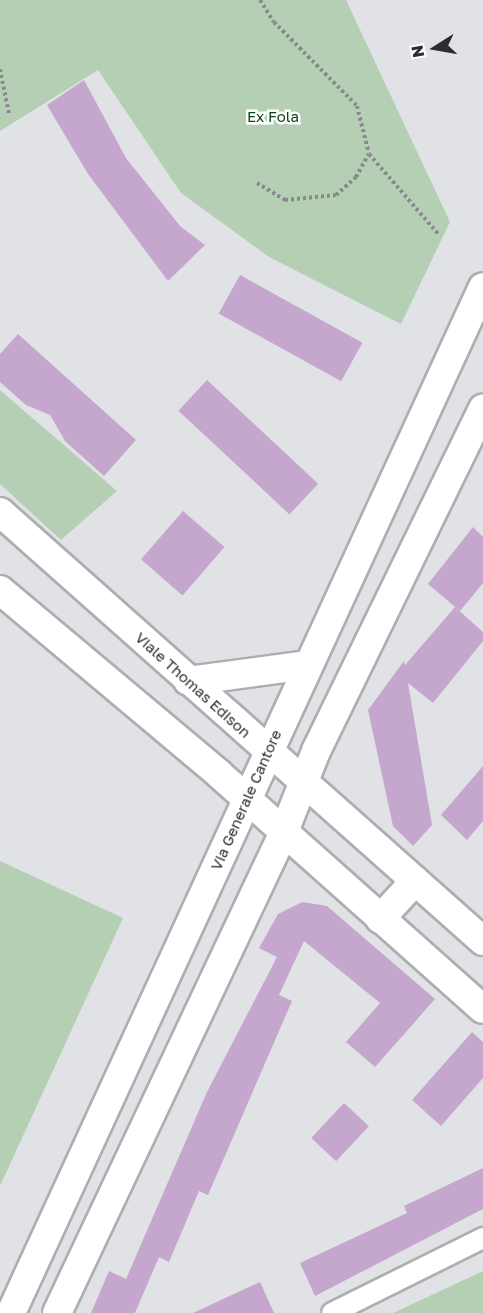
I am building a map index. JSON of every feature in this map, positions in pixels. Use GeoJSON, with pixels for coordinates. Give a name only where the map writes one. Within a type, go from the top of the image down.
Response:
{"type":"FeatureCollection","features":[{"type":"Feature","properties":{"kind":"street","name":"Via Generale Cantore"},"geometry":{"type":"LineString","coordinates":[[11,1313],[267,752],[483,287]]}},
{"type":"Feature","properties":{"kind":"street"},"geometry":{"type":"LineString","coordinates":[[57,1313],[283,834],[303,782],[483,408]]}},
{"type":"Feature","properties":{"kind":"street","name":"Viale Thomas Edison"},"geometry":{"type":"LineString","coordinates":[[0,512],[267,752],[483,941]]}},
{"type":"Feature","properties":{"kind":"street"},"geometry":{"type":"LineString","coordinates":[[0,590],[247,800],[483,1009]]}},
{"type":"Feature","properties":{"kind":"street"},"geometry":{"type":"LineString","coordinates":[[188,681],[308,665]]}},
{"type":"Feature","properties":{"kind":"street"},"geometry":{"type":"LineString","coordinates":[[380,919],[415,881]]}},
{"type":"Feature","properties":{"kind":"street"},"geometry":{"type":"LineString","coordinates":[[332,1313],[483,1238]]}},
{"type":"Feature","properties":{"kind":"path"},"geometry":{"type":"LineString","coordinates":[[260,0],[274,22],[357,106],[369,154],[440,236]]}},
{"type":"Feature","properties":{"kind":"path"},"geometry":{"type":"LineString","coordinates":[[0,69],[9,114]]}},
{"type":"Feature","properties":{"kind":"path"},"geometry":{"type":"LineString","coordinates":[[257,183],[285,200],[336,195],[356,177],[369,154]]}},
{"type":"Feature","properties":{"kind":"green space","name":"Ex Fola"},"geometry":{"type":"Polygon","coordinates":[[[0,0],[346,0],[450,222],[401,324],[269,257],[181,193],[98,70],[0,131],[0,0]]]}},
{"type":"Feature","properties":{"kind":"green space"},"geometry":{"type":"Polygon","coordinates":[[[0,390],[117,491],[61,540],[0,484],[0,390]]]}},
{"type":"Feature","properties":{"kind":"green space"},"geometry":{"type":"Polygon","coordinates":[[[0,861],[123,918],[0,1186],[0,861]]]}},
{"type":"Feature","properties":{"kind":"green space"},"geometry":{"type":"Polygon","coordinates":[[[483,1271],[483,1313],[393,1313],[483,1271]]]}},
{"type":"Feature","properties":{"kind":"building"},"geometry":{"type":"Polygon","coordinates":[[[84,80],[126,158],[180,226],[205,245],[168,281],[88,174],[47,105],[84,80]]]}},
{"type":"Feature","properties":{"kind":"building"},"geometry":{"type":"Polygon","coordinates":[[[240,275],[362,343],[341,381],[219,313],[240,275]]]}},
{"type":"Feature","properties":{"kind":"building"},"geometry":{"type":"Polygon","coordinates":[[[18,334],[136,440],[104,476],[65,441],[50,415],[26,405],[0,382],[0,354],[18,334]]]}},
{"type":"Feature","properties":{"kind":"building"},"geometry":{"type":"Polygon","coordinates":[[[207,380],[318,484],[290,514],[178,411],[207,380]]]}},
{"type":"Feature","properties":{"kind":"building"},"geometry":{"type":"Polygon","coordinates":[[[183,511],[225,547],[183,595],[141,559],[183,511]]]}},
{"type":"Feature","properties":{"kind":"building"},"geometry":{"type":"Polygon","coordinates":[[[473,527],[483,537],[483,583],[460,611],[428,584],[473,527]]]}},
{"type":"Feature","properties":{"kind":"building"},"geometry":{"type":"Polygon","coordinates":[[[455,607],[483,632],[483,641],[433,703],[408,683],[432,825],[413,846],[393,826],[368,710],[404,661],[405,665],[455,607]]]}},
{"type":"Feature","properties":{"kind":"building"},"geometry":{"type":"Polygon","coordinates":[[[483,766],[483,821],[467,840],[441,815],[483,766]]]}},
{"type":"Feature","properties":{"kind":"building"},"geometry":{"type":"Polygon","coordinates":[[[302,902],[327,906],[435,999],[375,1067],[346,1042],[380,1003],[304,941],[279,995],[292,1001],[208,1195],[199,1191],[169,1262],[159,1257],[135,1313],[91,1313],[109,1271],[126,1279],[207,1092],[277,957],[259,948],[278,914],[302,902]]]}},
{"type":"Feature","properties":{"kind":"building"},"geometry":{"type":"Polygon","coordinates":[[[472,1032],[483,1042],[483,1078],[441,1126],[412,1100],[472,1032]]]}},
{"type":"Feature","properties":{"kind":"building"},"geometry":{"type":"Polygon","coordinates":[[[344,1103],[369,1126],[336,1161],[311,1138],[344,1103]]]}},
{"type":"Feature","properties":{"kind":"building"},"geometry":{"type":"Polygon","coordinates":[[[483,1168],[483,1209],[315,1296],[300,1263],[407,1213],[404,1206],[483,1168]]]}},
{"type":"Feature","properties":{"kind":"building"},"geometry":{"type":"Polygon","coordinates":[[[260,1282],[274,1313],[193,1313],[260,1282]]]}}]}
